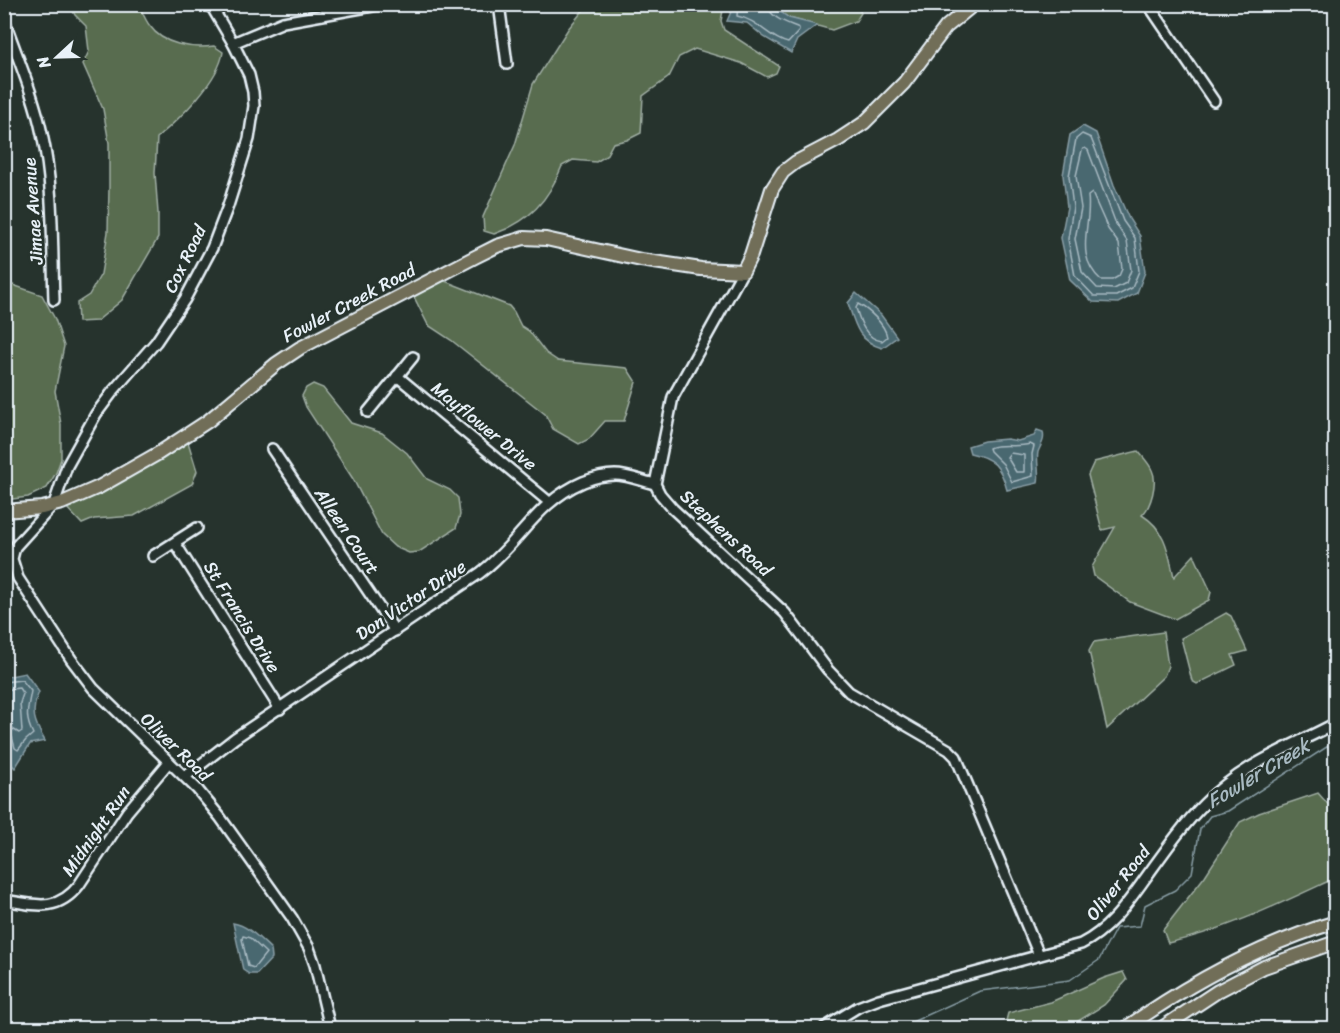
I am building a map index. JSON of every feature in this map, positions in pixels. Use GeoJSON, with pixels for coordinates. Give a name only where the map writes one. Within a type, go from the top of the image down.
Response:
{"type":"FeatureCollection","features":[{"type":"Feature","properties":{"kind":"main road","name":"Stephens Road"},"geometry":{"type":"LineString","coordinates":[[743,271],[751,255],[772,189],[783,172],[796,162],[838,140],[864,123],[904,83],[946,27],[974,4]]}},
{"type":"Feature","properties":{"kind":"main road","name":"Fowler Creek Road"},"geometry":{"type":"LineString","coordinates":[[4,511],[42,508],[99,487],[186,436],[238,398],[276,364],[300,348],[482,253],[511,241],[524,238],[546,239],[641,260],[702,269],[743,271]]}},
{"type":"Feature","properties":{"kind":"main road"},"geometry":{"type":"LineString","coordinates":[[1126,1029],[1203,978],[1261,949],[1335,922]]}},
{"type":"Feature","properties":{"kind":"main road"},"geometry":{"type":"LineString","coordinates":[[1162,1029],[1218,992],[1264,967],[1335,942]]}},
{"type":"Feature","properties":{"kind":"street","name":"Cox Road"},"geometry":{"type":"LineString","coordinates":[[54,504],[70,460],[96,414],[168,327],[195,282],[212,248],[228,206],[249,139],[254,92],[249,75],[233,43],[210,4]]}},
{"type":"Feature","properties":{"kind":"street"},"geometry":{"type":"LineString","coordinates":[[233,43],[291,20],[384,4]]}},
{"type":"Feature","properties":{"kind":"street"},"geometry":{"type":"LineString","coordinates":[[499,4],[507,64]]}},
{"type":"Feature","properties":{"kind":"street"},"geometry":{"type":"LineString","coordinates":[[1148,4],[1215,101]]}},
{"type":"Feature","properties":{"kind":"street","name":"Jimae Avenue"},"geometry":{"type":"LineString","coordinates":[[4,19],[38,119],[45,149],[49,179],[54,300]]}},
{"type":"Feature","properties":{"kind":"street","name":"Stephens Road"},"geometry":{"type":"LineString","coordinates":[[743,271],[673,397],[655,484],[673,509],[795,624],[842,686],[949,750],[956,757],[1039,955]]}},
{"type":"Feature","properties":{"kind":"street"},"geometry":{"type":"LineString","coordinates":[[368,412],[413,357]]}},
{"type":"Feature","properties":{"kind":"street","name":"Mayflower Drive"},"geometry":{"type":"LineString","coordinates":[[397,376],[549,502]]}},
{"type":"Feature","properties":{"kind":"street","name":"Alleen Court"},"geometry":{"type":"LineString","coordinates":[[272,449],[395,631]]}},
{"type":"Feature","properties":{"kind":"street","name":"Don Victor Drive"},"geometry":{"type":"LineString","coordinates":[[186,776],[235,738],[493,563],[549,502],[577,485],[601,476],[627,476],[655,484]]}},
{"type":"Feature","properties":{"kind":"street","name":"Oliver Road"},"geometry":{"type":"LineString","coordinates":[[54,504],[15,547],[12,559],[18,578],[71,659],[93,688],[130,726],[186,776],[220,818],[300,931],[315,965],[330,1029]]}},
{"type":"Feature","properties":{"kind":"street"},"geometry":{"type":"LineString","coordinates":[[153,556],[197,528]]}},
{"type":"Feature","properties":{"kind":"street","name":"St Francis Drive"},"geometry":{"type":"LineString","coordinates":[[175,543],[280,709]]}},
{"type":"Feature","properties":{"kind":"street","name":"Oliver Road"},"geometry":{"type":"LineString","coordinates":[[824,1029],[858,1007],[879,999],[1081,944],[1106,927],[1121,911],[1179,832],[1204,804],[1235,776],[1257,762],[1335,723]]}},
{"type":"Feature","properties":{"kind":"street","name":"Midnight Run"},"geometry":{"type":"LineString","coordinates":[[4,900],[47,906],[68,897],[79,885],[132,806],[169,762]]}},
{"type":"Feature","properties":{"kind":"green space"},"geometry":{"type":"Polygon","coordinates":[[[590,4],[724,5],[721,21],[724,30],[779,66],[776,73],[767,77],[741,63],[695,49],[679,57],[669,77],[643,96],[641,133],[627,140],[613,143],[606,156],[596,162],[573,160],[562,166],[551,190],[528,216],[494,234],[484,231],[483,217],[515,145],[533,84],[568,29],[590,4]]]}},
{"type":"Feature","properties":{"kind":"green space"},"geometry":{"type":"Polygon","coordinates":[[[70,5],[139,5],[148,24],[162,38],[188,46],[214,46],[223,52],[214,75],[197,99],[157,138],[155,173],[158,238],[122,300],[97,321],[78,322],[77,303],[89,295],[101,274],[108,232],[109,143],[103,109],[83,64],[89,51],[86,26],[75,15],[70,5]]]}},
{"type":"Feature","properties":{"kind":"green space"},"geometry":{"type":"Polygon","coordinates":[[[770,5],[857,5],[861,13],[856,21],[832,30],[789,18],[770,5]]]}},
{"type":"Feature","properties":{"kind":"green space"},"geometry":{"type":"Polygon","coordinates":[[[433,279],[445,281],[509,306],[521,326],[529,331],[546,353],[558,361],[627,368],[636,382],[624,421],[605,421],[589,439],[579,444],[553,429],[545,414],[451,340],[428,325],[411,291],[433,279]]]}},
{"type":"Feature","properties":{"kind":"green space"},"geometry":{"type":"Polygon","coordinates":[[[4,282],[42,295],[55,319],[64,346],[55,391],[61,424],[61,459],[56,473],[47,488],[28,497],[5,500],[4,282]]]}},
{"type":"Feature","properties":{"kind":"green space"},"geometry":{"type":"Polygon","coordinates":[[[313,384],[323,388],[351,423],[382,433],[407,453],[427,479],[450,490],[458,498],[460,515],[456,528],[419,552],[409,553],[395,547],[382,535],[353,479],[306,407],[302,396],[306,388],[313,384]]]}},
{"type":"Feature","properties":{"kind":"green space"},"geometry":{"type":"Polygon","coordinates":[[[188,442],[197,471],[192,484],[134,516],[94,519],[82,524],[65,506],[123,479],[188,442]]]}},
{"type":"Feature","properties":{"kind":"green space"},"geometry":{"type":"Polygon","coordinates":[[[1138,451],[1151,467],[1154,475],[1151,500],[1142,515],[1161,534],[1168,550],[1174,577],[1194,555],[1211,592],[1209,600],[1175,619],[1130,602],[1094,576],[1092,567],[1115,527],[1102,530],[1088,475],[1094,462],[1138,451]]]}},
{"type":"Feature","properties":{"kind":"green space"},"geometry":{"type":"Polygon","coordinates":[[[1226,613],[1231,616],[1247,651],[1232,655],[1236,665],[1197,684],[1192,681],[1181,638],[1226,613]]]}},
{"type":"Feature","properties":{"kind":"green space"},"geometry":{"type":"Polygon","coordinates":[[[1163,632],[1168,666],[1164,676],[1107,729],[1089,651],[1094,642],[1163,632]]]}},
{"type":"Feature","properties":{"kind":"green space"},"geometry":{"type":"Polygon","coordinates":[[[1318,793],[1335,812],[1336,876],[1333,879],[1231,924],[1168,943],[1163,930],[1205,876],[1240,822],[1259,813],[1318,793]]]}},
{"type":"Feature","properties":{"kind":"green space"},"geometry":{"type":"Polygon","coordinates":[[[1123,972],[1127,980],[1104,1005],[1067,1028],[1030,1028],[1006,1021],[1008,1013],[1051,1002],[1123,972]]]}},
{"type":"Feature","properties":{"kind":"water"},"geometry":{"type":"Polygon","coordinates":[[[770,4],[789,18],[817,25],[797,40],[791,53],[764,37],[747,23],[727,21],[734,5],[770,4]]]}},
{"type":"Feature","properties":{"kind":"water"},"geometry":{"type":"Polygon","coordinates":[[[1083,126],[1096,133],[1114,185],[1129,219],[1140,236],[1145,272],[1137,293],[1118,303],[1093,302],[1070,280],[1061,238],[1067,207],[1063,175],[1070,135],[1083,126]]]}},
{"type":"Feature","properties":{"kind":"water"},"geometry":{"type":"Polygon","coordinates":[[[856,293],[881,315],[897,337],[882,348],[868,341],[856,325],[848,303],[856,293]]]}},
{"type":"Feature","properties":{"kind":"water"},"geometry":{"type":"Polygon","coordinates":[[[1037,430],[1043,432],[1043,440],[1038,452],[1038,483],[1007,490],[995,464],[970,453],[968,446],[984,441],[1007,439],[1018,441],[1034,436],[1037,430]]]}},
{"type":"Feature","properties":{"kind":"water"},"geometry":{"type":"Polygon","coordinates":[[[25,673],[39,692],[34,717],[45,741],[30,744],[15,768],[8,761],[9,749],[4,730],[5,677],[25,673]]]}},
{"type":"Feature","properties":{"kind":"water"},"geometry":{"type":"Polygon","coordinates":[[[233,923],[249,930],[271,949],[272,958],[257,974],[249,974],[243,970],[233,923]]]}},
{"type":"Feature","properties":{"kind":"waterway","name":"Fowler Creek"},"geometry":{"type":"LineString","coordinates":[[899,1028],[980,991],[1070,980],[1099,960],[1116,928],[1140,926],[1145,905],[1175,890],[1192,873],[1200,829],[1210,816],[1228,811],[1336,741]]}}]}
